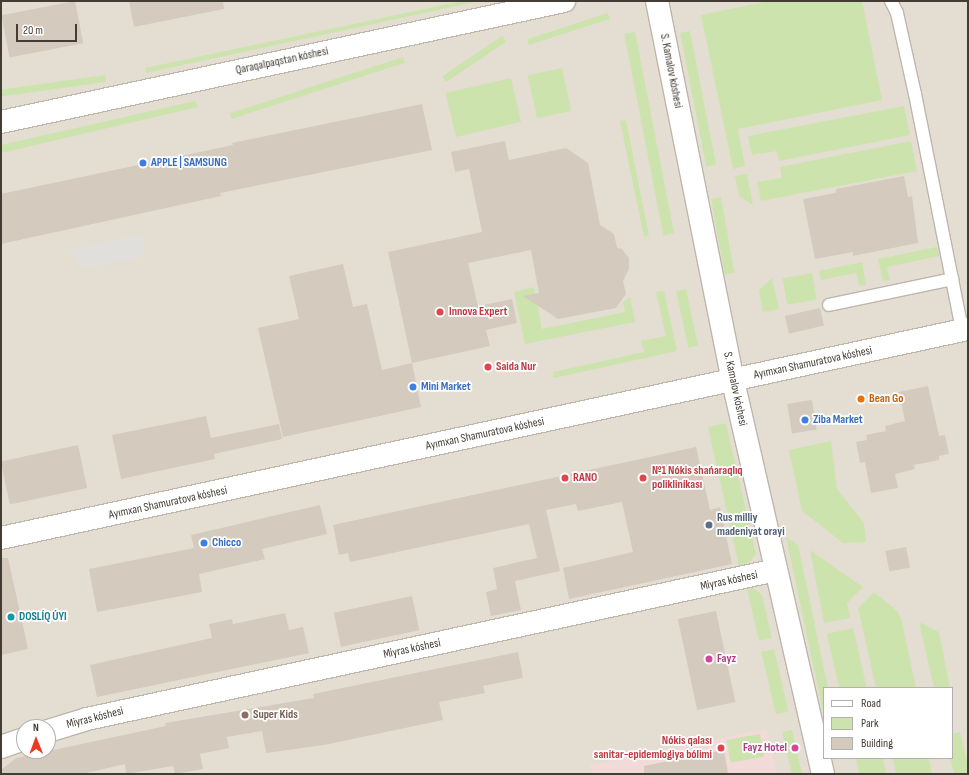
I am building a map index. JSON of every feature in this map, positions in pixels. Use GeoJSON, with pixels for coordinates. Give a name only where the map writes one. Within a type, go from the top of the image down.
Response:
{"type":"FeatureCollection","features":[{"type":"Feature","properties":{"kind":"street","name":"Qaraqalpaqstan kóshesi"},"geometry":{"type":"LineString","coordinates":[[1,122],[564,1]]}},
{"type":"Feature","properties":{"kind":"street","name":"S. Kamalov kóshesi"},"geometry":{"type":"LineString","coordinates":[[657,1],[733,381],[823,774]]}},
{"type":"Feature","properties":{"kind":"street","name":"Ayımxan Shamuratova kóshesi"},"geometry":{"type":"LineString","coordinates":[[1,538],[733,381],[965,329]]}},
{"type":"Feature","properties":{"kind":"street","name":"Miyras kóshesi"},"geometry":{"type":"LineString","coordinates":[[56,729],[94,717],[776,570]]}},
{"type":"Feature","properties":{"kind":"street"},"geometry":{"type":"LineString","coordinates":[[1,747],[16,742]]}},
{"type":"Feature","properties":{"kind":"lane"},"geometry":{"type":"LineString","coordinates":[[890,1],[897,13],[952,279],[965,329]]}},
{"type":"Feature","properties":{"kind":"lane"},"geometry":{"type":"LineString","coordinates":[[829,305],[952,279]]}},
{"type":"Feature","properties":{"kind":"shaded area"},"geometry":{"type":"Polygon","coordinates":[[[1,1],[968,1],[968,774],[1,774],[1,1]]]}},
{"type":"Feature","properties":{"kind":"shaded area"},"geometry":{"type":"Polygon","coordinates":[[[142,234],[144,256],[81,269],[70,250],[142,234]]]}},
{"type":"Feature","properties":{"kind":"shaded area","name":"Nókis qalası sanitar-epidemlogiya bólimi"},"geometry":{"type":"Polygon","coordinates":[[[767,729],[777,774],[592,774],[590,765],[767,729]]]}},
{"type":"Feature","properties":{"kind":"green space"},"geometry":{"type":"Polygon","coordinates":[[[462,1],[480,1],[146,73],[145,68],[462,1]]]}},
{"type":"Feature","properties":{"kind":"green space"},"geometry":{"type":"Polygon","coordinates":[[[769,1],[862,1],[882,100],[738,129],[745,166],[733,169],[701,15],[769,1]]]}},
{"type":"Feature","properties":{"kind":"green space"},"geometry":{"type":"Polygon","coordinates":[[[608,13],[610,19],[529,45],[527,39],[608,13]]]}},
{"type":"Feature","properties":{"kind":"green space"},"geometry":{"type":"Polygon","coordinates":[[[690,31],[716,165],[706,166],[680,33],[690,31]]]}},
{"type":"Feature","properties":{"kind":"green space"},"geometry":{"type":"Polygon","coordinates":[[[635,32],[674,233],[663,235],[624,34],[635,32]]]}},
{"type":"Feature","properties":{"kind":"green space"},"geometry":{"type":"Polygon","coordinates":[[[502,36],[506,42],[446,82],[442,76],[502,36]]]}},
{"type":"Feature","properties":{"kind":"green space"},"geometry":{"type":"Polygon","coordinates":[[[403,57],[405,63],[232,119],[230,113],[403,57]]]}},
{"type":"Feature","properties":{"kind":"green space"},"geometry":{"type":"Polygon","coordinates":[[[562,68],[571,111],[537,118],[528,75],[562,68]]]}},
{"type":"Feature","properties":{"kind":"green space"},"geometry":{"type":"Polygon","coordinates":[[[105,75],[106,82],[1,97],[1,90],[105,75]]]}},
{"type":"Feature","properties":{"kind":"green space"},"geometry":{"type":"Polygon","coordinates":[[[511,78],[521,122],[456,137],[446,93],[511,78]]]}},
{"type":"Feature","properties":{"kind":"green space"},"geometry":{"type":"Polygon","coordinates":[[[195,101],[198,107],[1,153],[1,145],[195,101]]]}},
{"type":"Feature","properties":{"kind":"green space"},"geometry":{"type":"Polygon","coordinates":[[[904,106],[910,135],[779,161],[777,151],[752,155],[748,136],[904,106]]]}},
{"type":"Feature","properties":{"kind":"green space"},"geometry":{"type":"Polygon","coordinates":[[[626,120],[649,236],[644,237],[620,121],[626,120]]]}},
{"type":"Feature","properties":{"kind":"green space"},"geometry":{"type":"Polygon","coordinates":[[[911,141],[917,171],[761,201],[757,182],[782,178],[780,167],[911,141]]]}},
{"type":"Feature","properties":{"kind":"green space"},"geometry":{"type":"Polygon","coordinates":[[[747,174],[753,205],[739,196],[735,176],[747,174]]]}},
{"type":"Feature","properties":{"kind":"green space"},"geometry":{"type":"Polygon","coordinates":[[[721,197],[734,273],[725,275],[711,199],[721,197]]]}},
{"type":"Feature","properties":{"kind":"green space"},"geometry":{"type":"Polygon","coordinates":[[[937,247],[939,256],[887,267],[890,280],[883,281],[878,259],[937,247]]]}},
{"type":"Feature","properties":{"kind":"green space"},"geometry":{"type":"Polygon","coordinates":[[[862,262],[866,285],[859,286],[856,273],[821,280],[819,271],[862,262]]]}},
{"type":"Feature","properties":{"kind":"green space"},"geometry":{"type":"Polygon","coordinates":[[[812,273],[817,300],[787,305],[782,278],[812,273]]]}},
{"type":"Feature","properties":{"kind":"green space"},"geometry":{"type":"Polygon","coordinates":[[[772,278],[779,309],[763,312],[759,290],[772,278]]]}},
{"type":"Feature","properties":{"kind":"green space"},"geometry":{"type":"Polygon","coordinates":[[[534,287],[542,329],[625,312],[623,302],[630,297],[635,322],[525,344],[514,292],[534,287]]]}},
{"type":"Feature","properties":{"kind":"green space"},"geometry":{"type":"Polygon","coordinates":[[[686,289],[698,346],[688,348],[676,291],[686,289]]]}},
{"type":"Feature","properties":{"kind":"green space"},"geometry":{"type":"Polygon","coordinates":[[[664,291],[677,351],[554,378],[553,372],[644,352],[641,341],[666,336],[656,292],[664,291]]]}},
{"type":"Feature","properties":{"kind":"green space"},"geometry":{"type":"Polygon","coordinates":[[[726,423],[756,554],[747,565],[739,567],[708,427],[726,423]]]}},
{"type":"Feature","properties":{"kind":"green space"},"geometry":{"type":"Polygon","coordinates":[[[831,441],[837,489],[864,523],[866,542],[843,543],[802,511],[789,450],[831,441]]]}},
{"type":"Feature","properties":{"kind":"green space"},"geometry":{"type":"Polygon","coordinates":[[[786,537],[798,545],[828,687],[823,687],[823,711],[786,537]]]}},
{"type":"Feature","properties":{"kind":"green space"},"geometry":{"type":"Polygon","coordinates":[[[810,550],[863,587],[847,603],[850,618],[824,623],[810,550]]]}},
{"type":"Feature","properties":{"kind":"green space"},"geometry":{"type":"Polygon","coordinates":[[[753,588],[762,595],[772,638],[759,641],[747,589],[753,588]]]}},
{"type":"Feature","properties":{"kind":"green space"},"geometry":{"type":"Polygon","coordinates":[[[874,592],[896,610],[901,618],[916,687],[876,687],[858,608],[874,592]]]}},
{"type":"Feature","properties":{"kind":"green space"},"geometry":{"type":"Polygon","coordinates":[[[919,622],[939,632],[950,687],[934,687],[919,622]]]}},
{"type":"Feature","properties":{"kind":"green space"},"geometry":{"type":"Polygon","coordinates":[[[853,628],[867,687],[839,687],[827,634],[853,628]]]}},
{"type":"Feature","properties":{"kind":"green space"},"geometry":{"type":"Polygon","coordinates":[[[774,649],[788,711],[776,714],[761,652],[774,649]]]}},
{"type":"Feature","properties":{"kind":"green space"},"geometry":{"type":"Polygon","coordinates":[[[792,730],[802,774],[792,774],[782,732],[792,730]]]}},
{"type":"Feature","properties":{"kind":"green space"},"geometry":{"type":"Polygon","coordinates":[[[960,732],[968,766],[968,774],[954,774],[950,759],[953,759],[953,734],[960,732]]]}},
{"type":"Feature","properties":{"kind":"green space"},"geometry":{"type":"Polygon","coordinates":[[[760,734],[764,757],[731,763],[727,740],[760,734]]]}},
{"type":"Feature","properties":{"kind":"green space"},"geometry":{"type":"Polygon","coordinates":[[[856,759],[883,759],[886,774],[859,774],[856,759]]]}},
{"type":"Feature","properties":{"kind":"green space"},"geometry":{"type":"Polygon","coordinates":[[[893,759],[929,759],[932,774],[896,774],[893,759]]]}},
{"type":"Feature","properties":{"kind":"building"},"geometry":{"type":"Polygon","coordinates":[[[75,1],[83,43],[10,58],[1,15],[75,1]]]}},
{"type":"Feature","properties":{"kind":"building"},"geometry":{"type":"Polygon","coordinates":[[[129,1],[223,1],[224,9],[134,27],[129,1]]]}},
{"type":"Feature","properties":{"kind":"building"},"geometry":{"type":"Polygon","coordinates":[[[422,104],[432,150],[220,193],[221,196],[1,244],[1,194],[233,145],[232,143],[422,104]]]}},
{"type":"Feature","properties":{"kind":"building"},"geometry":{"type":"Polygon","coordinates":[[[505,141],[509,160],[566,148],[588,163],[600,225],[614,234],[617,248],[622,249],[629,258],[629,269],[623,281],[626,294],[616,308],[558,319],[523,296],[539,293],[531,250],[468,263],[478,306],[512,299],[517,323],[486,330],[490,346],[412,363],[388,252],[482,232],[469,169],[455,172],[451,152],[505,141]]]}},
{"type":"Feature","properties":{"kind":"building"},"geometry":{"type":"Polygon","coordinates":[[[904,176],[908,197],[912,196],[918,243],[853,256],[853,252],[815,259],[803,199],[836,193],[836,189],[904,176]]]}},
{"type":"Feature","properties":{"kind":"building"},"geometry":{"type":"Polygon","coordinates":[[[343,264],[353,307],[367,304],[382,370],[412,363],[421,407],[283,437],[258,328],[299,319],[289,276],[343,264]]]}},
{"type":"Feature","properties":{"kind":"building"},"geometry":{"type":"Polygon","coordinates":[[[820,308],[824,326],[789,334],[785,316],[820,308]]]}},
{"type":"Feature","properties":{"kind":"building"},"geometry":{"type":"Polygon","coordinates":[[[928,386],[939,436],[945,435],[949,454],[939,456],[939,460],[914,465],[915,469],[895,474],[898,488],[871,493],[865,462],[860,463],[856,442],[867,440],[866,435],[886,431],[885,426],[905,421],[899,392],[928,386]]]}},
{"type":"Feature","properties":{"kind":"building"},"geometry":{"type":"Polygon","coordinates":[[[812,400],[817,430],[792,434],[787,404],[812,400]]]}},
{"type":"Feature","properties":{"kind":"building"},"geometry":{"type":"Polygon","coordinates":[[[206,416],[211,438],[279,424],[282,439],[214,454],[215,459],[121,479],[112,435],[206,416]]]}},
{"type":"Feature","properties":{"kind":"building"},"geometry":{"type":"Polygon","coordinates":[[[78,445],[87,488],[10,504],[1,461],[78,445]]]}},
{"type":"Feature","properties":{"kind":"building"},"geometry":{"type":"Polygon","coordinates":[[[696,447],[710,510],[720,507],[732,564],[569,599],[563,568],[633,552],[622,502],[578,511],[576,504],[546,510],[560,571],[515,581],[521,610],[491,616],[486,592],[497,589],[493,568],[537,558],[529,524],[350,562],[348,553],[339,555],[333,525],[696,447]]]}},
{"type":"Feature","properties":{"kind":"building"},"geometry":{"type":"Polygon","coordinates":[[[320,505],[327,534],[262,549],[265,559],[199,574],[202,592],[97,612],[89,569],[194,548],[191,535],[320,505]]]}},
{"type":"Feature","properties":{"kind":"building"},"geometry":{"type":"Polygon","coordinates":[[[906,547],[910,568],[889,572],[885,551],[906,547]]]}},
{"type":"Feature","properties":{"kind":"building","name":"DOSLÍQ ÚYI"},"geometry":{"type":"Polygon","coordinates":[[[1,558],[8,558],[28,649],[1,655],[1,558]]]}},
{"type":"Feature","properties":{"kind":"building"},"geometry":{"type":"Polygon","coordinates":[[[412,596],[419,630],[341,647],[334,613],[412,596]]]}},
{"type":"Feature","properties":{"kind":"building"},"geometry":{"type":"Polygon","coordinates":[[[716,611],[735,702],[697,710],[678,619],[716,611]]]}},
{"type":"Feature","properties":{"kind":"building"},"geometry":{"type":"Polygon","coordinates":[[[285,613],[289,630],[303,627],[309,653],[97,697],[90,665],[212,638],[209,624],[232,619],[233,624],[285,613]]]}},
{"type":"Feature","properties":{"kind":"building"},"geometry":{"type":"Polygon","coordinates":[[[518,652],[523,678],[483,686],[485,693],[439,702],[443,720],[324,745],[266,753],[262,731],[227,737],[229,748],[200,754],[203,769],[175,774],[173,766],[126,774],[125,764],[82,774],[1,774],[1,770],[16,758],[56,759],[56,749],[166,726],[165,723],[314,698],[313,694],[518,652]]]}},
{"type":"Feature","properties":{"kind":"building"},"geometry":{"type":"Polygon","coordinates":[[[724,750],[728,774],[644,774],[644,766],[724,750]]]}},
{"type":"Feature","properties":{"kind":"place","name":"APPLE | SAMSUNG"},"geometry":{"type":"Point","coordinates":[143,163]}},
{"type":"Feature","properties":{"kind":"place","name":"Innova Expert"},"geometry":{"type":"Point","coordinates":[440,312]}},
{"type":"Feature","properties":{"kind":"place","name":"Saida Nur"},"geometry":{"type":"Point","coordinates":[488,367]}},
{"type":"Feature","properties":{"kind":"place","name":"Mini Market"},"geometry":{"type":"Point","coordinates":[413,387]}},
{"type":"Feature","properties":{"kind":"place","name":"Bean Go"},"geometry":{"type":"Point","coordinates":[861,399]}},
{"type":"Feature","properties":{"kind":"place","name":"Ziba Market"},"geometry":{"type":"Point","coordinates":[805,420]}},
{"type":"Feature","properties":{"kind":"place","name":"RANO"},"geometry":{"type":"Point","coordinates":[565,478]}},
{"type":"Feature","properties":{"kind":"place","name":"№1 Nókis shańaraqlıq poliklinikası"},"geometry":{"type":"Point","coordinates":[643,478]}},
{"type":"Feature","properties":{"kind":"place","name":"Rus milliy madeniyat orayi"},"geometry":{"type":"Point","coordinates":[709,525]}},
{"type":"Feature","properties":{"kind":"place","name":"Chicco"},"geometry":{"type":"Point","coordinates":[204,543]}},
{"type":"Feature","properties":{"kind":"place","name":"DOSLÍQ ÚYI"},"geometry":{"type":"Point","coordinates":[11,617]}},
{"type":"Feature","properties":{"kind":"place","name":"Fayz"},"geometry":{"type":"Point","coordinates":[709,659]}},
{"type":"Feature","properties":{"kind":"place","name":"Super Kids"},"geometry":{"type":"Point","coordinates":[245,715]}},
{"type":"Feature","properties":{"kind":"place","name":"Nókis qalası sanitar-epidemlogiya bólimi"},"geometry":{"type":"Point","coordinates":[721,748]}},
{"type":"Feature","properties":{"kind":"place","name":"Fayz Hotel"},"geometry":{"type":"Point","coordinates":[795,748]}}]}
